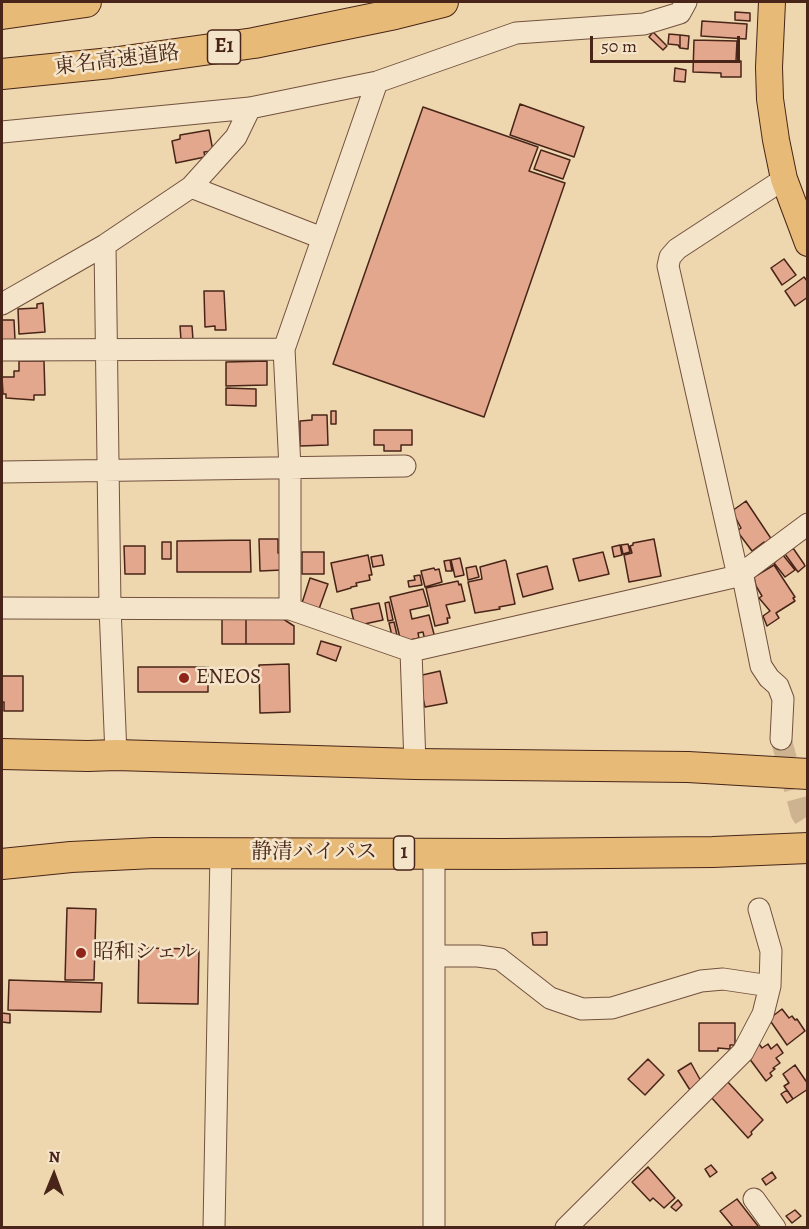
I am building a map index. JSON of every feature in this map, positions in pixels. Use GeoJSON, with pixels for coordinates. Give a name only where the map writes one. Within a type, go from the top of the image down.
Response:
{"type":"FeatureCollection","features":[{"type":"Feature","properties":{"kind":"highway"},"geometry":{"type":"LineString","coordinates":[[7,11],[86,2]]}},
{"type":"Feature","properties":{"kind":"highway","name":"東名高速道路"},"geometry":{"type":"LineString","coordinates":[[2,74],[111,63],[254,43],[443,2]]}},
{"type":"Feature","properties":{"kind":"highway"},"geometry":{"type":"LineString","coordinates":[[2,754],[415,764],[688,767],[807,774]]}},
{"type":"Feature","properties":{"kind":"highway","name":"静清バイパス"},"geometry":{"type":"LineString","coordinates":[[2,864],[71,857],[221,852],[712,852],[807,848]]}},
{"type":"Feature","properties":{"kind":"main road"},"geometry":{"type":"LineString","coordinates":[[772,2],[770,99],[784,179],[807,243]]}},
{"type":"Feature","properties":{"kind":"street"},"geometry":{"type":"LineString","coordinates":[[2,132],[250,108],[377,82],[516,33],[644,24],[680,13],[686,2]]}},
{"type":"Feature","properties":{"kind":"street"},"geometry":{"type":"LineString","coordinates":[[290,609],[290,468],[284,349],[377,82]]}},
{"type":"Feature","properties":{"kind":"street"},"geometry":{"type":"LineString","coordinates":[[2,304],[105,245],[191,187],[236,137],[250,108]]}},
{"type":"Feature","properties":{"kind":"street"},"geometry":{"type":"LineString","coordinates":[[781,739],[783,699],[778,686],[761,666],[668,266],[670,257],[677,249],[784,179]]}},
{"type":"Feature","properties":{"kind":"street"},"geometry":{"type":"LineString","coordinates":[[191,187],[322,238]]}},
{"type":"Feature","properties":{"kind":"street"},"geometry":{"type":"LineString","coordinates":[[105,245],[110,607],[116,755]]}},
{"type":"Feature","properties":{"kind":"street"},"geometry":{"type":"LineString","coordinates":[[2,350],[284,349]]}},
{"type":"Feature","properties":{"kind":"street"},"geometry":{"type":"LineString","coordinates":[[2,472],[405,466]]}},
{"type":"Feature","properties":{"kind":"street"},"geometry":{"type":"LineString","coordinates":[[2,608],[290,609],[411,651],[740,574],[807,524]]}},
{"type":"Feature","properties":{"kind":"street"},"geometry":{"type":"LineString","coordinates":[[411,651],[415,764]]}},
{"type":"Feature","properties":{"kind":"street"},"geometry":{"type":"LineString","coordinates":[[214,1227],[221,852]]}},
{"type":"Feature","properties":{"kind":"street"},"geometry":{"type":"LineString","coordinates":[[434,853],[434,1227]]}},
{"type":"Feature","properties":{"kind":"street"},"geometry":{"type":"LineString","coordinates":[[566,1227],[743,1052],[763,1014],[770,986],[771,951],[759,909]]}},
{"type":"Feature","properties":{"kind":"street"},"geometry":{"type":"LineString","coordinates":[[434,956],[478,956],[500,960],[550,998],[582,1009],[612,1008],[701,981],[723,979],[770,986]]}},
{"type":"Feature","properties":{"kind":"street"},"geometry":{"type":"LineString","coordinates":[[754,1199],[775,1227]]}},
{"type":"Feature","properties":{"kind":"building"},"geometry":{"type":"Polygon","coordinates":[[[735,12],[750,13],[750,21],[735,20],[735,12]]]}},
{"type":"Feature","properties":{"kind":"building"},"geometry":{"type":"Polygon","coordinates":[[[702,21],[747,24],[746,39],[701,36],[702,21]]]}},
{"type":"Feature","properties":{"kind":"building"},"geometry":{"type":"Polygon","coordinates":[[[653,32],[667,46],[663,50],[649,37],[653,32]]]}},
{"type":"Feature","properties":{"kind":"building"},"geometry":{"type":"Polygon","coordinates":[[[669,34],[680,35],[680,48],[678,45],[668,44],[669,34]]]}},
{"type":"Feature","properties":{"kind":"building"},"geometry":{"type":"Polygon","coordinates":[[[680,35],[689,36],[688,49],[680,48],[680,35]]]}},
{"type":"Feature","properties":{"kind":"building"},"geometry":{"type":"Polygon","coordinates":[[[694,40],[737,41],[736,61],[741,61],[741,77],[721,77],[721,73],[693,72],[694,40]]]}},
{"type":"Feature","properties":{"kind":"building"},"geometry":{"type":"Polygon","coordinates":[[[675,68],[686,70],[685,82],[674,81],[675,68]]]}},
{"type":"Feature","properties":{"kind":"building"},"geometry":{"type":"Polygon","coordinates":[[[520,104],[584,127],[574,157],[510,135],[520,104]]]}},
{"type":"Feature","properties":{"kind":"building"},"geometry":{"type":"Polygon","coordinates":[[[423,107],[538,147],[529,171],[565,183],[484,417],[333,364],[423,107]]]}},
{"type":"Feature","properties":{"kind":"building"},"geometry":{"type":"Polygon","coordinates":[[[209,130],[213,151],[204,152],[205,157],[176,163],[172,141],[180,139],[180,135],[209,130]]]}},
{"type":"Feature","properties":{"kind":"building"},"geometry":{"type":"Polygon","coordinates":[[[541,150],[570,160],[563,179],[534,169],[541,150]]]}},
{"type":"Feature","properties":{"kind":"building"},"geometry":{"type":"Polygon","coordinates":[[[784,259],[796,275],[782,285],[771,268],[784,259]]]}},
{"type":"Feature","properties":{"kind":"building"},"geometry":{"type":"Polygon","coordinates":[[[804,277],[808,282],[808,297],[795,306],[785,291],[804,277]]]}},
{"type":"Feature","properties":{"kind":"building"},"geometry":{"type":"Polygon","coordinates":[[[204,291],[224,291],[226,330],[215,330],[215,326],[205,327],[204,291]]]}},
{"type":"Feature","properties":{"kind":"building"},"geometry":{"type":"Polygon","coordinates":[[[43,303],[45,332],[19,334],[18,309],[37,308],[37,304],[43,303]]]}},
{"type":"Feature","properties":{"kind":"building"},"geometry":{"type":"Polygon","coordinates":[[[2,320],[14,320],[15,340],[2,340],[2,320]]]}},
{"type":"Feature","properties":{"kind":"building"},"geometry":{"type":"Polygon","coordinates":[[[180,326],[192,326],[193,340],[181,340],[180,326]]]}},
{"type":"Feature","properties":{"kind":"building"},"geometry":{"type":"Polygon","coordinates":[[[19,361],[44,361],[45,395],[34,395],[34,400],[6,398],[6,394],[3,394],[2,377],[14,377],[14,371],[19,371],[19,361]]]}},
{"type":"Feature","properties":{"kind":"building"},"geometry":{"type":"Polygon","coordinates":[[[267,361],[267,385],[226,386],[226,362],[267,361]]]}},
{"type":"Feature","properties":{"kind":"building"},"geometry":{"type":"Polygon","coordinates":[[[226,388],[256,389],[256,406],[226,405],[226,388]]]}},
{"type":"Feature","properties":{"kind":"building"},"geometry":{"type":"Polygon","coordinates":[[[331,411],[336,411],[336,424],[331,424],[331,411]]]}},
{"type":"Feature","properties":{"kind":"building"},"geometry":{"type":"Polygon","coordinates":[[[312,415],[327,415],[328,445],[300,446],[300,421],[312,420],[312,415]]]}},
{"type":"Feature","properties":{"kind":"building"},"geometry":{"type":"Polygon","coordinates":[[[374,430],[412,430],[412,445],[401,445],[401,451],[384,451],[384,445],[374,445],[374,430]]]}},
{"type":"Feature","properties":{"kind":"building"},"geometry":{"type":"Polygon","coordinates":[[[746,501],[771,540],[752,551],[737,531],[741,528],[732,511],[746,501]]]}},
{"type":"Feature","properties":{"kind":"building"},"geometry":{"type":"Polygon","coordinates":[[[259,539],[278,539],[282,570],[260,571],[259,539]]]}},
{"type":"Feature","properties":{"kind":"building"},"geometry":{"type":"Polygon","coordinates":[[[654,539],[661,576],[629,582],[624,555],[632,553],[630,546],[633,543],[654,539]]]}},
{"type":"Feature","properties":{"kind":"building"},"geometry":{"type":"Polygon","coordinates":[[[250,540],[251,572],[177,572],[177,541],[250,540]]]}},
{"type":"Feature","properties":{"kind":"building"},"geometry":{"type":"Polygon","coordinates":[[[162,542],[171,542],[171,559],[162,559],[162,542]]]}},
{"type":"Feature","properties":{"kind":"building"},"geometry":{"type":"Polygon","coordinates":[[[628,544],[630,552],[623,554],[621,545],[628,544]]]}},
{"type":"Feature","properties":{"kind":"building"},"geometry":{"type":"Polygon","coordinates":[[[620,545],[622,555],[614,557],[612,547],[620,545]]]}},
{"type":"Feature","properties":{"kind":"building"},"geometry":{"type":"Polygon","coordinates":[[[124,546],[145,546],[145,574],[125,574],[124,546]]]}},
{"type":"Feature","properties":{"kind":"building"},"geometry":{"type":"Polygon","coordinates":[[[793,548],[805,566],[798,572],[785,554],[793,548]]]}},
{"type":"Feature","properties":{"kind":"building"},"geometry":{"type":"Polygon","coordinates":[[[302,552],[324,552],[324,574],[302,574],[302,552]]]}},
{"type":"Feature","properties":{"kind":"building"},"geometry":{"type":"Polygon","coordinates":[[[603,552],[609,574],[579,581],[573,559],[603,552]]]}},
{"type":"Feature","properties":{"kind":"building"},"geometry":{"type":"Polygon","coordinates":[[[368,555],[372,575],[369,575],[370,580],[356,583],[357,586],[337,592],[331,563],[368,555]]]}},
{"type":"Feature","properties":{"kind":"building"},"geometry":{"type":"Polygon","coordinates":[[[382,555],[384,565],[373,567],[371,557],[382,555]]]}},
{"type":"Feature","properties":{"kind":"building"},"geometry":{"type":"Polygon","coordinates":[[[783,555],[795,570],[785,577],[774,563],[783,555]]]}},
{"type":"Feature","properties":{"kind":"building"},"geometry":{"type":"Polygon","coordinates":[[[460,558],[464,575],[455,577],[451,560],[460,558]]]}},
{"type":"Feature","properties":{"kind":"building"},"geometry":{"type":"Polygon","coordinates":[[[450,560],[452,571],[446,571],[444,561],[450,560]]]}},
{"type":"Feature","properties":{"kind":"building"},"geometry":{"type":"Polygon","coordinates":[[[505,560],[515,604],[475,613],[468,582],[482,579],[480,567],[505,560]]]}},
{"type":"Feature","properties":{"kind":"building"},"geometry":{"type":"Polygon","coordinates":[[[774,565],[795,597],[793,598],[795,601],[776,613],[779,618],[767,626],[763,616],[770,611],[759,598],[762,596],[754,577],[774,565]]]}},
{"type":"Feature","properties":{"kind":"building"},"geometry":{"type":"Polygon","coordinates":[[[476,566],[479,577],[468,580],[466,568],[476,566]]]}},
{"type":"Feature","properties":{"kind":"building"},"geometry":{"type":"Polygon","coordinates":[[[547,566],[553,589],[523,597],[517,574],[547,566]]]}},
{"type":"Feature","properties":{"kind":"building"},"geometry":{"type":"Polygon","coordinates":[[[439,569],[442,582],[425,587],[421,571],[439,569]]]}},
{"type":"Feature","properties":{"kind":"building"},"geometry":{"type":"Polygon","coordinates":[[[420,575],[422,585],[409,587],[408,581],[415,580],[414,576],[420,575]]]}},
{"type":"Feature","properties":{"kind":"building"},"geometry":{"type":"Polygon","coordinates":[[[310,578],[328,584],[319,609],[302,603],[310,578]]]}},
{"type":"Feature","properties":{"kind":"building"},"geometry":{"type":"Polygon","coordinates":[[[458,581],[459,585],[461,584],[465,601],[446,605],[450,618],[447,618],[448,623],[435,626],[426,588],[458,581]]]}},
{"type":"Feature","properties":{"kind":"building"},"geometry":{"type":"Polygon","coordinates":[[[423,589],[428,606],[410,610],[412,619],[429,615],[435,638],[425,641],[423,632],[418,633],[419,638],[401,642],[390,597],[423,589]]]}},
{"type":"Feature","properties":{"kind":"building"},"geometry":{"type":"Polygon","coordinates":[[[389,602],[393,620],[388,621],[385,603],[389,602]]]}},
{"type":"Feature","properties":{"kind":"building"},"geometry":{"type":"Polygon","coordinates":[[[379,603],[383,620],[355,626],[351,609],[379,603]]]}},
{"type":"Feature","properties":{"kind":"building"},"geometry":{"type":"Polygon","coordinates":[[[222,615],[246,615],[246,644],[222,644],[222,615]]]}},
{"type":"Feature","properties":{"kind":"building"},"geometry":{"type":"Polygon","coordinates":[[[246,615],[277,615],[294,626],[294,644],[246,644],[246,615]]]}},
{"type":"Feature","properties":{"kind":"building"},"geometry":{"type":"Polygon","coordinates":[[[394,622],[397,635],[392,636],[389,623],[394,622]]]}},
{"type":"Feature","properties":{"kind":"building"},"geometry":{"type":"Polygon","coordinates":[[[321,641],[341,647],[336,661],[317,654],[321,641]]]}},
{"type":"Feature","properties":{"kind":"building"},"geometry":{"type":"Polygon","coordinates":[[[289,664],[290,712],[260,713],[259,665],[289,664]]]}},
{"type":"Feature","properties":{"kind":"building"},"geometry":{"type":"Polygon","coordinates":[[[138,667],[208,667],[208,692],[138,692],[138,667]]]}},
{"type":"Feature","properties":{"kind":"building"},"geometry":{"type":"Polygon","coordinates":[[[440,671],[447,703],[425,707],[418,676],[440,671]]]}},
{"type":"Feature","properties":{"kind":"building"},"geometry":{"type":"Polygon","coordinates":[[[2,676],[23,676],[23,711],[4,711],[2,676]]]}},
{"type":"Feature","properties":{"kind":"building"},"geometry":{"type":"Polygon","coordinates":[[[67,908],[96,909],[94,980],[65,980],[67,908]]]}},
{"type":"Feature","properties":{"kind":"building"},"geometry":{"type":"Polygon","coordinates":[[[547,932],[547,945],[533,945],[532,933],[547,932]]]}},
{"type":"Feature","properties":{"kind":"building"},"geometry":{"type":"Polygon","coordinates":[[[139,948],[199,949],[198,1004],[138,1003],[139,948]]]}},
{"type":"Feature","properties":{"kind":"building"},"geometry":{"type":"Polygon","coordinates":[[[9,980],[102,983],[101,1012],[8,1010],[9,980]]]}},
{"type":"Feature","properties":{"kind":"building"},"geometry":{"type":"Polygon","coordinates":[[[782,1009],[789,1018],[792,1016],[795,1020],[797,1019],[805,1031],[787,1045],[769,1019],[782,1009]]]}},
{"type":"Feature","properties":{"kind":"building"},"geometry":{"type":"Polygon","coordinates":[[[2,1013],[10,1014],[10,1023],[2,1022],[2,1013]]]}},
{"type":"Feature","properties":{"kind":"building"},"geometry":{"type":"Polygon","coordinates":[[[699,1023],[735,1023],[735,1045],[730,1045],[730,1049],[718,1048],[718,1051],[699,1051],[699,1023]]]}},
{"type":"Feature","properties":{"kind":"building"},"geometry":{"type":"Polygon","coordinates":[[[759,1044],[762,1048],[768,1044],[771,1049],[777,1044],[783,1053],[776,1058],[780,1063],[773,1068],[775,1069],[770,1073],[772,1076],[766,1081],[746,1054],[759,1044]]]}},
{"type":"Feature","properties":{"kind":"building"},"geometry":{"type":"Polygon","coordinates":[[[648,1059],[664,1075],[645,1095],[628,1079],[648,1059]]]}},
{"type":"Feature","properties":{"kind":"building"},"geometry":{"type":"Polygon","coordinates":[[[691,1063],[702,1083],[690,1090],[678,1071],[691,1063]]]}},
{"type":"Feature","properties":{"kind":"building"},"geometry":{"type":"Polygon","coordinates":[[[795,1065],[808,1084],[808,1089],[793,1099],[784,1086],[789,1083],[783,1074],[795,1065]]]}},
{"type":"Feature","properties":{"kind":"building"},"geometry":{"type":"Polygon","coordinates":[[[726,1080],[763,1120],[748,1138],[710,1096],[725,1085],[723,1083],[726,1080]]]}},
{"type":"Feature","properties":{"kind":"building"},"geometry":{"type":"Polygon","coordinates":[[[787,1090],[793,1099],[787,1103],[781,1094],[787,1090]]]}},
{"type":"Feature","properties":{"kind":"building"},"geometry":{"type":"Polygon","coordinates":[[[711,1165],[717,1172],[710,1177],[705,1169],[711,1165]]]}},
{"type":"Feature","properties":{"kind":"building"},"geometry":{"type":"Polygon","coordinates":[[[648,1167],[675,1198],[664,1208],[653,1198],[650,1201],[632,1182],[648,1167]]]}},
{"type":"Feature","properties":{"kind":"building"},"geometry":{"type":"Polygon","coordinates":[[[772,1172],[776,1178],[766,1185],[762,1179],[772,1172]]]}},
{"type":"Feature","properties":{"kind":"building"},"geometry":{"type":"Polygon","coordinates":[[[737,1199],[758,1226],[734,1228],[720,1211],[737,1199]]]}},
{"type":"Feature","properties":{"kind":"building"},"geometry":{"type":"Polygon","coordinates":[[[678,1200],[682,1205],[676,1211],[671,1207],[678,1200]]]}},
{"type":"Feature","properties":{"kind":"building"},"geometry":{"type":"Polygon","coordinates":[[[795,1210],[801,1216],[792,1223],[786,1216],[795,1210]]]}},
{"type":"Feature","properties":{"kind":"tunnel"},"geometry":{"type":"LineString","coordinates":[[781,739],[801,813],[808,824]]}},
{"type":"Feature","properties":{"kind":"place","name":"ENEOS"},"geometry":{"type":"Point","coordinates":[184,678]}},
{"type":"Feature","properties":{"kind":"place","name":"昭和シェル"},"geometry":{"type":"Point","coordinates":[81,953]}}]}
